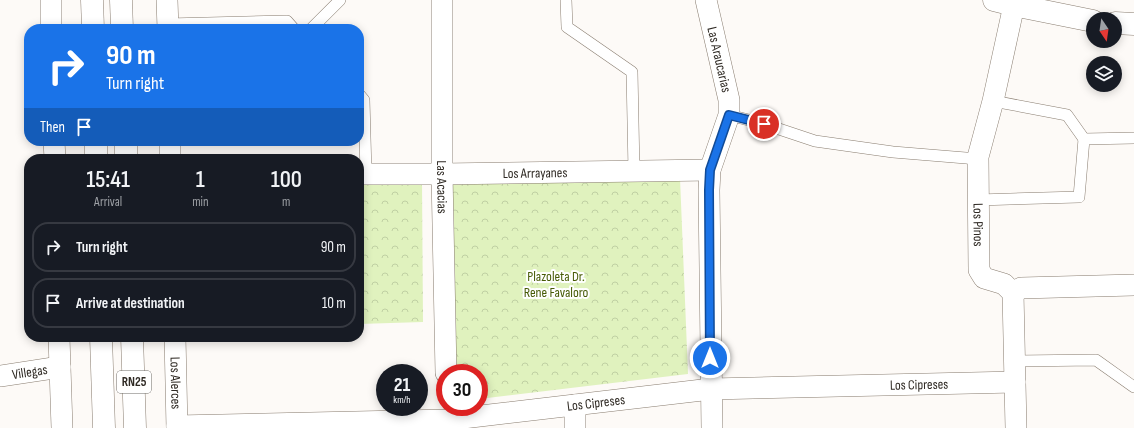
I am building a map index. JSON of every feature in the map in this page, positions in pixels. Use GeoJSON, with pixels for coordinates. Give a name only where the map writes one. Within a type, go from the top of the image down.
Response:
{"type":"FeatureCollection","features":[{"type":"Feature","properties":{"kind":"main road"},"geometry":{"type":"LineString","coordinates":[[92,0],[92,24]]}},
{"type":"Feature","properties":{"kind":"main road"},"geometry":{"type":"LineString","coordinates":[[121,0],[122,24]]}},
{"type":"Feature","properties":{"kind":"main road"},"geometry":{"type":"LineString","coordinates":[[1004,3],[1086,20]]}},
{"type":"Feature","properties":{"kind":"main road"},"geometry":{"type":"LineString","coordinates":[[1122,23],[1134,24]]}},
{"type":"Feature","properties":{"kind":"main road","name":"RN25"},"geometry":{"type":"LineString","coordinates":[[101,342],[104,428]]}},
{"type":"Feature","properties":{"kind":"main road","name":"RN25"},"geometry":{"type":"LineString","coordinates":[[132,342],[135,428]]}},
{"type":"Feature","properties":{"kind":"street"},"geometry":{"type":"LineString","coordinates":[[51,0],[52,24]]}},
{"type":"Feature","properties":{"kind":"street"},"geometry":{"type":"LineString","coordinates":[[167,0],[168,24]]}},
{"type":"Feature","properties":{"kind":"street","name":"Las Acacias"},"geometry":{"type":"LineString","coordinates":[[442,0],[442,174],[446,364]]}},
{"type":"Feature","properties":{"kind":"street","name":"Las Araucarias"},"geometry":{"type":"LineString","coordinates":[[706,0],[729,100],[729,115],[710,170],[712,428]]}},
{"type":"Feature","properties":{"kind":"street","name":"Los Pinos"},"geometry":{"type":"LineString","coordinates":[[1004,3],[992,101],[978,159],[979,270],[984,278],[1004,284],[1013,293]]}},
{"type":"Feature","properties":{"kind":"street","name":"Los Arrayanes"},"geometry":{"type":"LineString","coordinates":[[364,174],[710,170]]}},
{"type":"Feature","properties":{"kind":"street"},"geometry":{"type":"LineString","coordinates":[[1016,428],[1013,293],[1021,288],[1134,285]]}},
{"type":"Feature","properties":{"kind":"street"},"geometry":{"type":"LineString","coordinates":[[59,342],[62,428]]}},
{"type":"Feature","properties":{"kind":"street","name":"Los Alerces"},"geometry":{"type":"LineString","coordinates":[[175,342],[177,427]]}},
{"type":"Feature","properties":{"kind":"street","name":"Villegas"},"geometry":{"type":"LineString","coordinates":[[0,376],[60,366]]}},
{"type":"Feature","properties":{"kind":"street","name":"Los Cipreses"},"geometry":{"type":"LineString","coordinates":[[177,427],[446,418],[711,389],[1015,382]]}},
{"type":"Feature","properties":{"kind":"street"},"geometry":{"type":"LineString","coordinates":[[575,405],[575,428]]}},
{"type":"Feature","properties":{"kind":"lane"},"geometry":{"type":"LineString","coordinates":[[316,24],[340,0]]}},
{"type":"Feature","properties":{"kind":"lane"},"geometry":{"type":"LineString","coordinates":[[566,0],[567,26],[632,72],[634,171]]}},
{"type":"Feature","properties":{"kind":"lane"},"geometry":{"type":"LineString","coordinates":[[228,24],[287,21],[290,24]]}},
{"type":"Feature","properties":{"kind":"lane"},"geometry":{"type":"LineString","coordinates":[[978,200],[1079,197],[1084,139],[1067,115],[992,101]]}},
{"type":"Feature","properties":{"kind":"lane"},"geometry":{"type":"LineString","coordinates":[[729,115],[764,124],[815,141],[893,152],[978,159]]}},
{"type":"Feature","properties":{"kind":"lane"},"geometry":{"type":"LineString","coordinates":[[1084,139],[1134,138]]}},
{"type":"Feature","properties":{"kind":"lane"},"geometry":{"type":"LineString","coordinates":[[1014,361],[1096,360],[1134,387]]}},
{"type":"Feature","properties":{"kind":"green space","name":"Plazoleta Dr. Rene Favaloro"},"geometry":{"type":"Polygon","coordinates":[[[680,178],[688,374],[488,398],[488,364],[452,364],[447,183],[680,178]]]}},
{"type":"Feature","properties":{"kind":"green space"},"geometry":{"type":"Polygon","coordinates":[[[422,182],[423,322],[364,324],[364,183],[422,182]]]}},
{"type":"Feature","properties":{"kind":"route"},"geometry":{"type":"LineString","coordinates":[[710,358],[710,170],[729,115],[764,124]]}}]}
